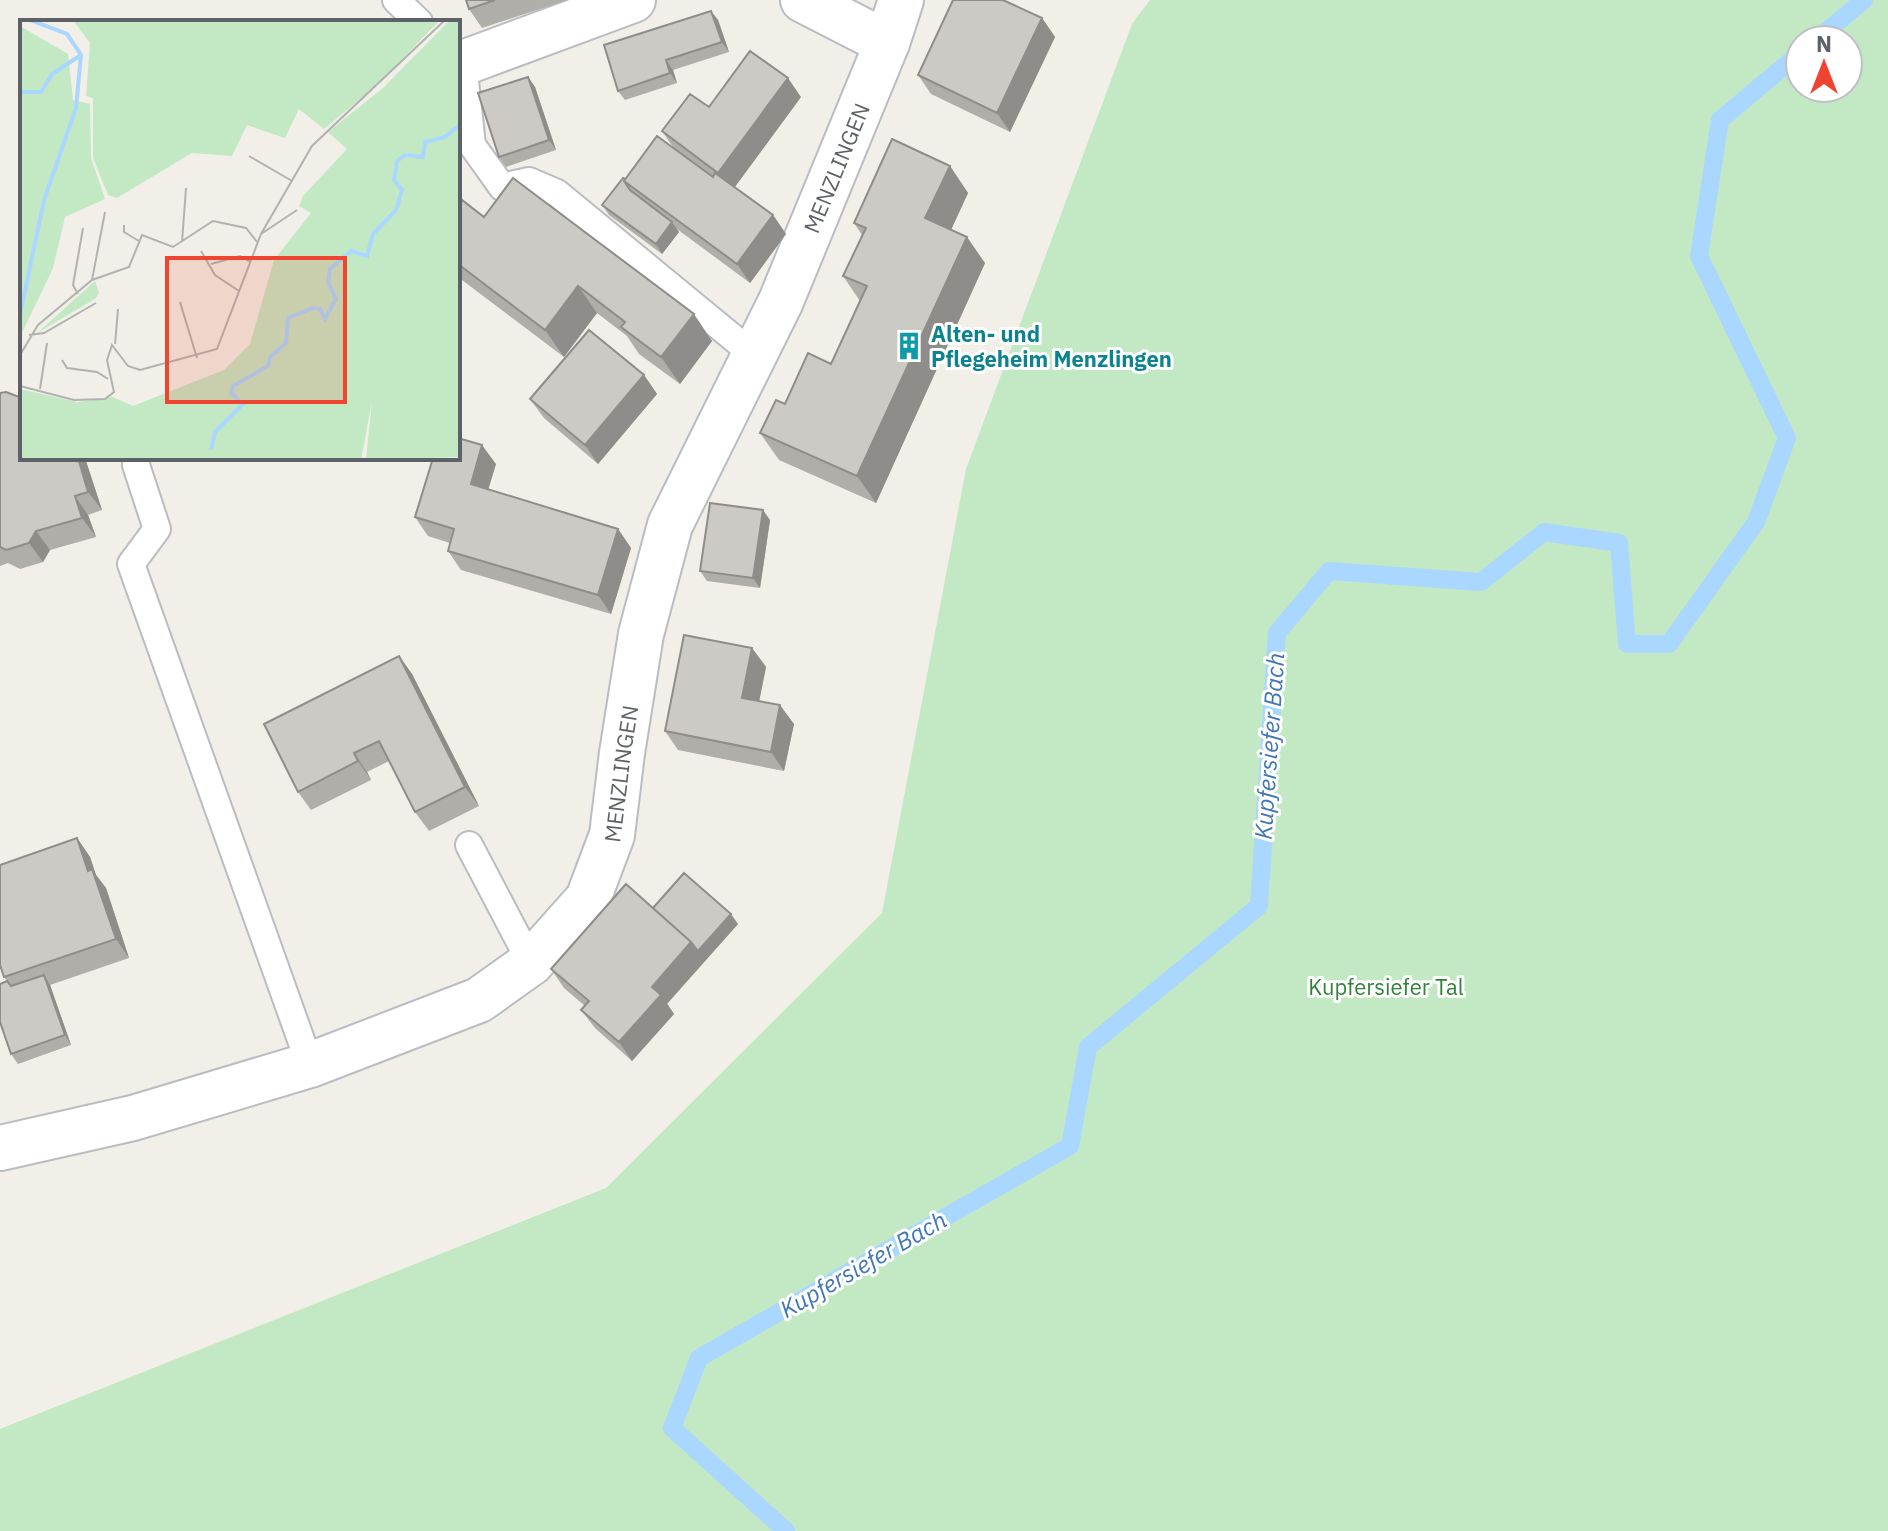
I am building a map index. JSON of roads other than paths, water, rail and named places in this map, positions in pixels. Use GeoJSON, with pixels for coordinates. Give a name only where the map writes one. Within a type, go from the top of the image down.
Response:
{"type":"FeatureCollection","features":[{"type":"Feature","properties":{"kind":"street"},"geometry":{"type":"LineString","coordinates":[[460,61],[633,0]]}},
{"type":"Feature","properties":{"kind":"street"},"geometry":{"type":"LineString","coordinates":[[803,0],[887,43]]}},
{"type":"Feature","properties":{"kind":"street","name":"MENZLINGEN"},"geometry":{"type":"LineString","coordinates":[[0,1148],[133,1118],[310,1065],[479,1000],[531,963],[588,899],[612,835],[641,634],[670,525],[781,301],[887,43],[901,0]]}},
{"type":"Feature","properties":{"kind":"lane"},"geometry":{"type":"LineString","coordinates":[[396,0],[417,20]]}},
{"type":"Feature","properties":{"kind":"lane"},"geometry":{"type":"LineString","coordinates":[[460,61],[472,145],[502,187],[529,181],[557,193],[754,355]]}},
{"type":"Feature","properties":{"kind":"lane"},"geometry":{"type":"LineString","coordinates":[[136,465],[157,529],[131,564],[310,1065]]}},
{"type":"Feature","properties":{"kind":"lane"},"geometry":{"type":"LineString","coordinates":[[469,845],[531,963]]}},
{"type":"Feature","properties":{"kind":"waterway","name":"Kupfersiefer Bach"},"geometry":{"type":"LineString","coordinates":[[1835,24],[1864,0]]}},
{"type":"Feature","properties":{"kind":"waterway","name":"Kupfersiefer Bach"},"geometry":{"type":"LineString","coordinates":[[786,1531],[672,1428],[699,1358],[1070,1146],[1088,1047],[1259,906],[1277,633],[1329,571],[1481,582],[1544,532],[1619,543],[1627,644],[1669,644],[1756,522],[1787,438],[1699,256],[1720,120],[1784,66]]}},
{"type":"Feature","properties":{"kind":"place","name":"Alten- und Pflegeheim Menzlingen"},"geometry":{"type":"Point","coordinates":[909,346]}},
{"type":"Feature","properties":{"kind":"park label","name":"Kupfersiefer Tal"},"geometry":{"type":"Point","coordinates":[1386,986]}}]}
